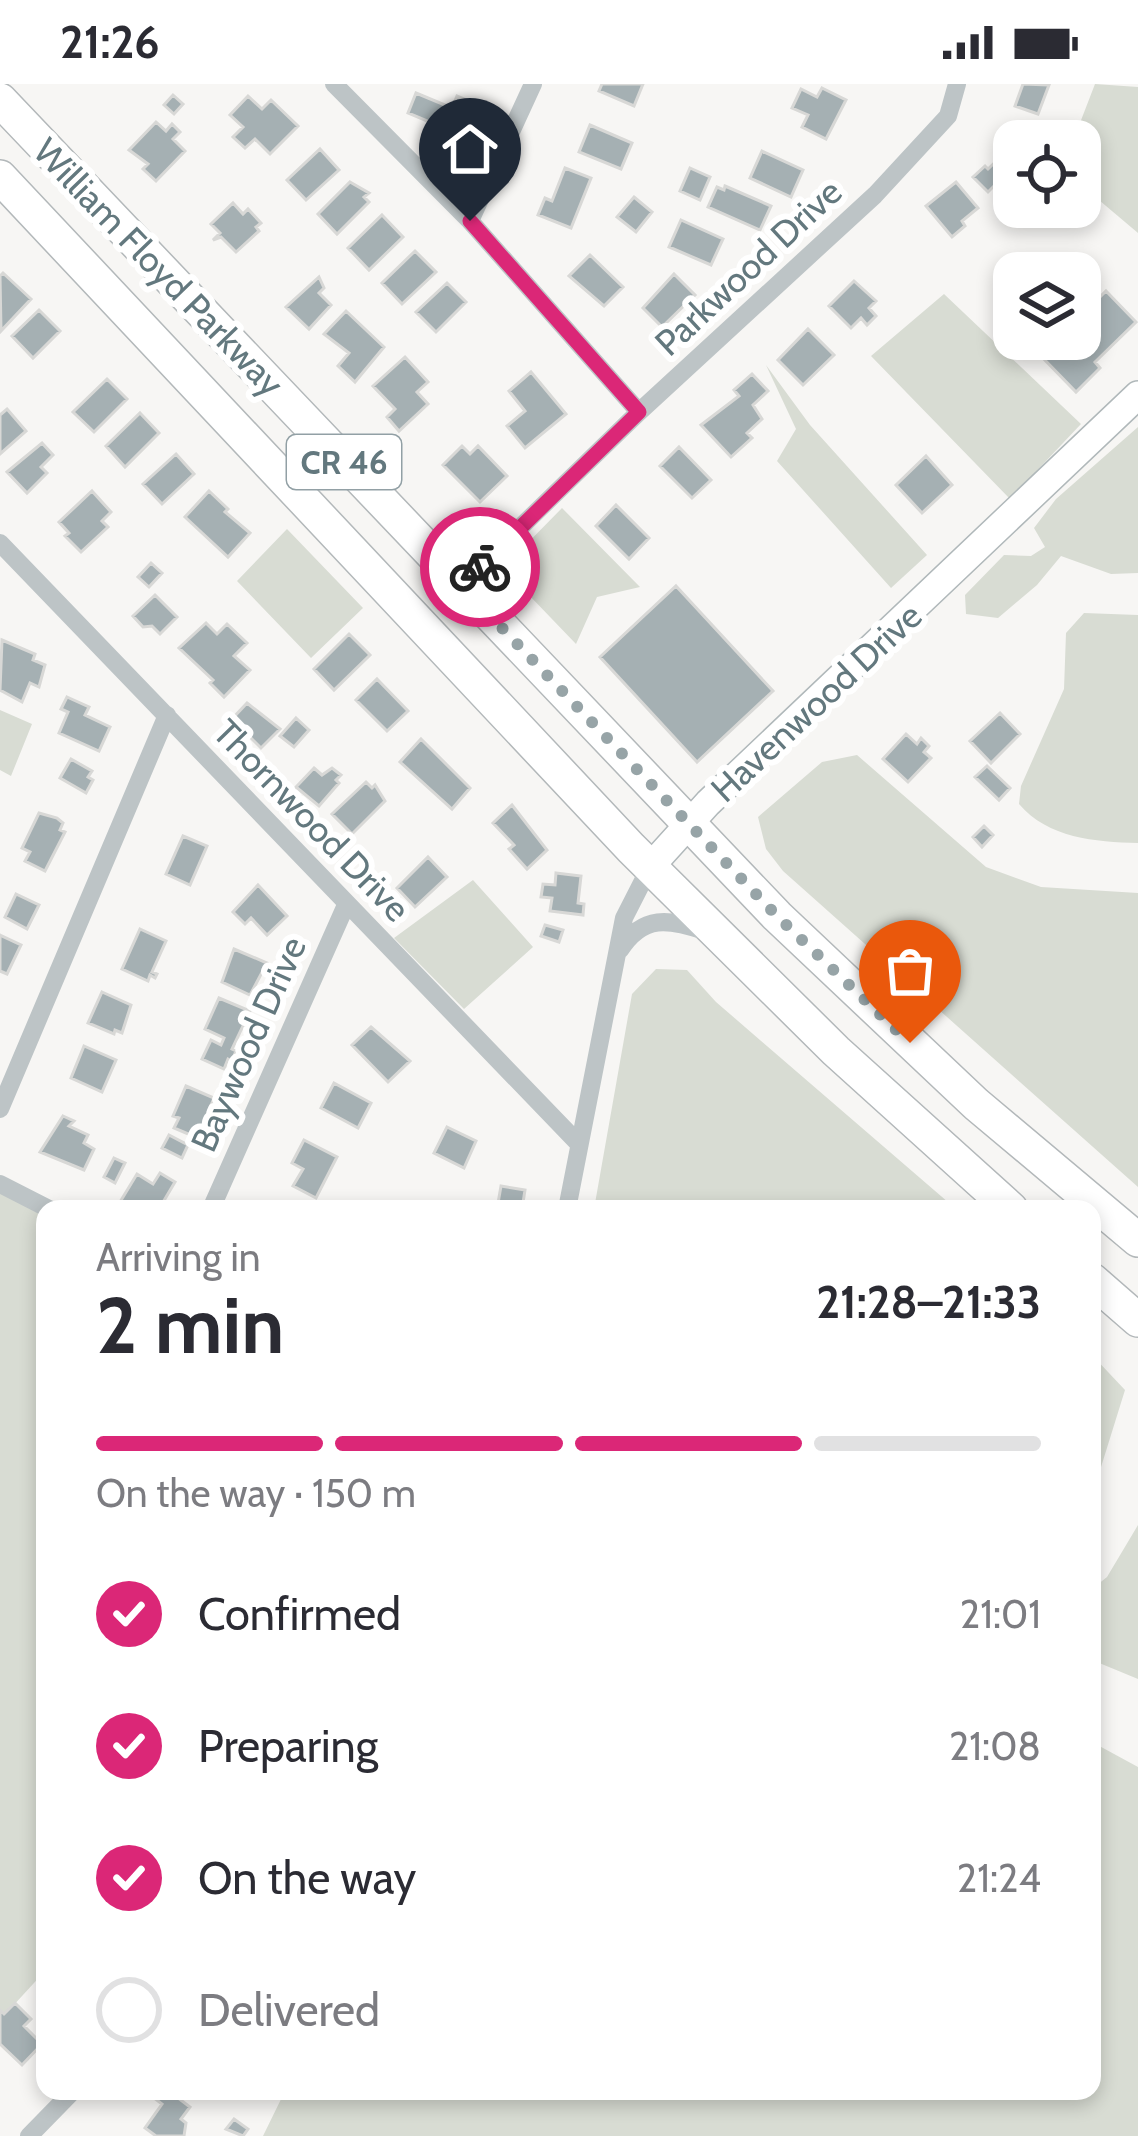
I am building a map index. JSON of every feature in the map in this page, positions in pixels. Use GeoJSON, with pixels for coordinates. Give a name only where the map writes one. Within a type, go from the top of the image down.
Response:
{"type":"FeatureCollection","features":[{"type":"Feature","properties":{"kind":"highway","name":"William Floyd Parkway"},"geometry":{"type":"LineString","coordinates":[[0,100],[688,824],[877,1013],[1090,1200]]}},
{"type":"Feature","properties":{"kind":"highway","name":"William Floyd Parkway"},"geometry":{"type":"LineString","coordinates":[[0,177],[650,867],[836,1051],[1000,1200]]}},
{"type":"Feature","properties":{"kind":"highway","name":"William Floyd Parkway"},"geometry":{"type":"LineString","coordinates":[[1101,1209],[1138,1240]]}},
{"type":"Feature","properties":{"kind":"highway"},"geometry":{"type":"LineString","coordinates":[[1101,1288],[1138,1320]]}},
{"type":"Feature","properties":{"kind":"main road","name":"Havenwood Drive"},"geometry":{"type":"LineString","coordinates":[[650,867],[688,824],[1138,395]]}},
{"type":"Feature","properties":{"kind":"street"},"geometry":{"type":"LineString","coordinates":[[334,84],[470,221],[639,412]]}},
{"type":"Feature","properties":{"kind":"street"},"geometry":{"type":"LineString","coordinates":[[470,221],[532,84]]}},
{"type":"Feature","properties":{"kind":"street","name":"Parkwood Drive"},"geometry":{"type":"LineString","coordinates":[[461,585],[639,412],[875,195],[948,116],[957,84]]}},
{"type":"Feature","properties":{"kind":"street","name":"Thornwood Drive"},"geometry":{"type":"LineString","coordinates":[[0,543],[578,1142]]}},
{"type":"Feature","properties":{"kind":"street"},"geometry":{"type":"LineString","coordinates":[[0,1109],[166,715]]}},
{"type":"Feature","properties":{"kind":"street","name":"Havenwood Drive"},"geometry":{"type":"LineString","coordinates":[[568,1200],[624,918],[650,867]]}},
{"type":"Feature","properties":{"kind":"street","name":"Baywood Drive"},"geometry":{"type":"LineString","coordinates":[[216,1200],[346,905]]}},
{"type":"Feature","properties":{"kind":"street"},"geometry":{"type":"LineString","coordinates":[[615,959],[639,928],[662,920],[723,940]]}},
{"type":"Feature","properties":{"kind":"street"},"geometry":{"type":"LineString","coordinates":[[0,1184],[36,1202]]}},
{"type":"Feature","properties":{"kind":"street"},"geometry":{"type":"LineString","coordinates":[[29,2136],[64,2100]]}},
{"type":"Feature","properties":{"kind":"shaded area"},"geometry":{"type":"Polygon","coordinates":[[[1095,84],[1138,87],[1138,233],[1101,202],[1101,120],[1081,120],[1095,84]]]}},
{"type":"Feature","properties":{"kind":"shaded area"},"geometry":{"type":"Polygon","coordinates":[[[944,294],[993,340],[993,360],[1014,360],[1081,424],[1010,499],[871,356],[944,294]]]}},
{"type":"Feature","properties":{"kind":"shaded area"},"geometry":{"type":"Polygon","coordinates":[[[766,365],[810,425],[927,555],[891,588],[777,461],[796,429],[766,365]]]}},
{"type":"Feature","properties":{"kind":"shaded area"},"geometry":{"type":"Polygon","coordinates":[[[1138,427],[1138,573],[1111,574],[1061,556],[1037,585],[998,618],[966,614],[965,595],[1004,555],[1031,556],[1045,547],[1034,528],[1056,499],[1138,427]]]}},
{"type":"Feature","properties":{"kind":"shaded area"},"geometry":{"type":"Polygon","coordinates":[[[562,508],[640,587],[597,597],[576,644],[503,568],[562,508]]]}},
{"type":"Feature","properties":{"kind":"shaded area"},"geometry":{"type":"Polygon","coordinates":[[[287,529],[363,608],[311,658],[237,581],[287,529]]]}},
{"type":"Feature","properties":{"kind":"shaded area"},"geometry":{"type":"Polygon","coordinates":[[[1084,613],[1138,615],[1138,843],[1058,831],[1019,804],[1021,786],[1064,689],[1066,633],[1084,613]]]}},
{"type":"Feature","properties":{"kind":"shaded area"},"geometry":{"type":"Polygon","coordinates":[[[0,710],[32,724],[11,776],[0,770],[0,710]]]}},
{"type":"Feature","properties":{"kind":"shaded area"},"geometry":{"type":"Polygon","coordinates":[[[857,755],[986,867],[1041,887],[1138,893],[1138,1187],[783,871],[766,849],[758,817],[822,762],[857,755]]]}},
{"type":"Feature","properties":{"kind":"shaded area"},"geometry":{"type":"Polygon","coordinates":[[[473,880],[533,947],[464,1009],[394,938],[473,880]]]}},
{"type":"Feature","properties":{"kind":"shaded area"},"geometry":{"type":"Polygon","coordinates":[[[656,969],[687,970],[716,1002],[946,1200],[596,1200],[632,994],[656,969]]]}},
{"type":"Feature","properties":{"kind":"shaded area"},"geometry":{"type":"Polygon","coordinates":[[[0,1191],[36,1211],[36,1981],[0,2020],[0,1191]]]}},
{"type":"Feature","properties":{"kind":"shaded area"},"geometry":{"type":"Polygon","coordinates":[[[1101,1365],[1125,1390],[1101,1467],[1101,1365]]]}},
{"type":"Feature","properties":{"kind":"shaded area"},"geometry":{"type":"Polygon","coordinates":[[[1138,1525],[1138,1679],[1101,1664],[1101,1582],[1138,1525]]]}},
{"type":"Feature","properties":{"kind":"shaded area"},"geometry":{"type":"Polygon","coordinates":[[[1101,1747],[1138,1767],[1138,2136],[263,2136],[281,2100],[1101,2100],[1101,1747]]]}},
{"type":"Feature","properties":{"kind":"building"},"geometry":{"type":"Polygon","coordinates":[[[602,84],[643,84],[634,106],[599,91],[602,84]]]}},
{"type":"Feature","properties":{"kind":"building"},"geometry":{"type":"Polygon","coordinates":[[[1023,84],[1049,85],[1038,114],[1015,106],[1023,84]]]}},
{"type":"Feature","properties":{"kind":"building"},"geometry":{"type":"Polygon","coordinates":[[[822,88],[846,100],[826,139],[802,127],[808,115],[792,108],[801,89],[817,97],[822,88]]]}},
{"type":"Feature","properties":{"kind":"building"},"geometry":{"type":"Polygon","coordinates":[[[416,93],[452,108],[457,96],[476,104],[457,148],[438,140],[444,128],[408,113],[416,93]]]}},
{"type":"Feature","properties":{"kind":"building"},"geometry":{"type":"Polygon","coordinates":[[[173,95],[183,104],[174,114],[164,105],[173,95]]]}},
{"type":"Feature","properties":{"kind":"building"},"geometry":{"type":"Polygon","coordinates":[[[248,96],[262,109],[271,100],[298,126],[270,154],[255,139],[245,148],[233,137],[243,127],[230,115],[248,96]]]}},
{"type":"Feature","properties":{"kind":"building"},"geometry":{"type":"Polygon","coordinates":[[[156,122],[166,131],[172,124],[180,132],[173,139],[185,151],[156,181],[143,169],[148,164],[129,150],[156,122]]]}},
{"type":"Feature","properties":{"kind":"building"},"geometry":{"type":"Polygon","coordinates":[[[590,125],[632,143],[621,169],[579,152],[590,125]]]}},
{"type":"Feature","properties":{"kind":"building"},"geometry":{"type":"Polygon","coordinates":[[[320,149],[339,170],[306,200],[287,180],[320,149]]]}},
{"type":"Feature","properties":{"kind":"building"},"geometry":{"type":"Polygon","coordinates":[[[762,151],[803,170],[791,197],[750,178],[762,151]]]}},
{"type":"Feature","properties":{"kind":"building"},"geometry":{"type":"Polygon","coordinates":[[[993,164],[993,187],[988,192],[973,177],[985,166],[993,164]]]}},
{"type":"Feature","properties":{"kind":"building"},"geometry":{"type":"Polygon","coordinates":[[[565,168],[591,178],[571,228],[538,215],[545,198],[552,201],[565,168]]]}},
{"type":"Feature","properties":{"kind":"building"},"geometry":{"type":"Polygon","coordinates":[[[690,168],[710,177],[700,200],[680,191],[690,168]]]}},
{"type":"Feature","properties":{"kind":"building"},"geometry":{"type":"Polygon","coordinates":[[[350,182],[369,193],[364,197],[369,202],[337,234],[318,214],[350,182]]]}},
{"type":"Feature","properties":{"kind":"building"},"geometry":{"type":"Polygon","coordinates":[[[956,182],[978,208],[952,237],[926,206],[956,182]]]}},
{"type":"Feature","properties":{"kind":"building"},"geometry":{"type":"Polygon","coordinates":[[[725,186],[771,206],[760,230],[708,207],[717,187],[724,190],[725,186]]]}},
{"type":"Feature","properties":{"kind":"building"},"geometry":{"type":"Polygon","coordinates":[[[634,197],[652,212],[636,232],[617,217],[634,197]]]}},
{"type":"Feature","properties":{"kind":"building"},"geometry":{"type":"Polygon","coordinates":[[[233,203],[243,214],[248,209],[261,223],[256,227],[259,231],[236,252],[221,237],[213,240],[220,233],[211,224],[233,203]]]}},
{"type":"Feature","properties":{"kind":"building"},"geometry":{"type":"Polygon","coordinates":[[[382,215],[403,237],[369,270],[348,248],[382,215]]]}},
{"type":"Feature","properties":{"kind":"building"},"geometry":{"type":"Polygon","coordinates":[[[681,220],[723,239],[711,265],[669,247],[681,220]]]}},
{"type":"Feature","properties":{"kind":"building"},"geometry":{"type":"Polygon","coordinates":[[[415,251],[436,272],[402,304],[382,283],[415,251]]]}},
{"type":"Feature","properties":{"kind":"building"},"geometry":{"type":"Polygon","coordinates":[[[590,255],[623,287],[604,306],[569,276],[590,255]]]}},
{"type":"Feature","properties":{"kind":"building"},"geometry":{"type":"Polygon","coordinates":[[[3,273],[31,299],[1,331],[0,276],[3,273]]]}},
{"type":"Feature","properties":{"kind":"building"},"geometry":{"type":"Polygon","coordinates":[[[674,274],[695,295],[662,327],[643,308],[674,274]]]}},
{"type":"Feature","properties":{"kind":"building"},"geometry":{"type":"Polygon","coordinates":[[[319,277],[324,288],[319,293],[331,305],[309,329],[286,307],[319,277]]]}},
{"type":"Feature","properties":{"kind":"building"},"geometry":{"type":"Polygon","coordinates":[[[854,281],[876,301],[869,308],[876,316],[867,325],[861,318],[851,328],[829,306],[854,281]]]}},
{"type":"Feature","properties":{"kind":"building"},"geometry":{"type":"Polygon","coordinates":[[[447,283],[466,302],[436,332],[416,312],[447,283]]]}},
{"type":"Feature","properties":{"kind":"building"},"geometry":{"type":"Polygon","coordinates":[[[1106,291],[1136,322],[1101,356],[1101,296],[1106,291]]]}},
{"type":"Feature","properties":{"kind":"building"},"geometry":{"type":"Polygon","coordinates":[[[39,310],[60,331],[33,358],[12,336],[39,310]]]}},
{"type":"Feature","properties":{"kind":"building"},"geometry":{"type":"Polygon","coordinates":[[[346,311],[384,347],[355,382],[338,366],[349,353],[324,334],[346,311]]]}},
{"type":"Feature","properties":{"kind":"building"},"geometry":{"type":"Polygon","coordinates":[[[808,329],[834,355],[803,385],[778,360],[808,329]]]}},
{"type":"Feature","properties":{"kind":"building"},"geometry":{"type":"Polygon","coordinates":[[[405,357],[428,382],[417,392],[428,404],[399,431],[387,417],[395,409],[373,386],[405,357]]]}},
{"type":"Feature","properties":{"kind":"building"},"geometry":{"type":"Polygon","coordinates":[[[1045,360],[1097,360],[1100,368],[1076,392],[1045,360]]]}},
{"type":"Feature","properties":{"kind":"building"},"geometry":{"type":"Polygon","coordinates":[[[531,372],[566,414],[525,448],[507,426],[525,411],[509,391],[531,372]]]}},
{"type":"Feature","properties":{"kind":"building"},"geometry":{"type":"Polygon","coordinates":[[[752,374],[768,391],[753,405],[762,419],[747,433],[752,438],[731,457],[701,425],[739,396],[734,390],[752,374]]]}},
{"type":"Feature","properties":{"kind":"building"},"geometry":{"type":"Polygon","coordinates":[[[107,379],[127,399],[94,432],[73,412],[107,379]]]}},
{"type":"Feature","properties":{"kind":"building"},"geometry":{"type":"Polygon","coordinates":[[[7,409],[26,431],[0,454],[0,415],[7,409]]]}},
{"type":"Feature","properties":{"kind":"building"},"geometry":{"type":"Polygon","coordinates":[[[140,413],[159,433],[125,467],[106,446],[140,413]]]}},
{"type":"Feature","properties":{"kind":"building"},"geometry":{"type":"Polygon","coordinates":[[[42,443],[53,455],[41,467],[47,473],[27,493],[7,472],[42,443]]]}},
{"type":"Feature","properties":{"kind":"building"},"geometry":{"type":"Polygon","coordinates":[[[462,446],[470,454],[478,446],[507,476],[480,502],[443,465],[462,446]]]}},
{"type":"Feature","properties":{"kind":"building"},"geometry":{"type":"Polygon","coordinates":[[[679,447],[711,480],[692,498],[660,466],[679,447]]]}},
{"type":"Feature","properties":{"kind":"building"},"geometry":{"type":"Polygon","coordinates":[[[176,454],[194,474],[162,504],[143,484],[176,454]]]}},
{"type":"Feature","properties":{"kind":"building"},"geometry":{"type":"Polygon","coordinates":[[[926,456],[952,485],[922,513],[896,485],[926,456]]]}},
{"type":"Feature","properties":{"kind":"building"},"geometry":{"type":"Polygon","coordinates":[[[92,491],[111,512],[102,521],[108,527],[81,552],[59,522],[92,491]]]}},
{"type":"Feature","properties":{"kind":"building"},"geometry":{"type":"Polygon","coordinates":[[[209,491],[250,533],[228,557],[185,517],[209,491]]]}},
{"type":"Feature","properties":{"kind":"building"},"geometry":{"type":"Polygon","coordinates":[[[616,505],[649,538],[629,559],[596,526],[616,505]]]}},
{"type":"Feature","properties":{"kind":"building"},"geometry":{"type":"Polygon","coordinates":[[[151,563],[162,573],[149,587],[138,577],[151,563]]]}},
{"type":"Feature","properties":{"kind":"building"},"geometry":{"type":"Polygon","coordinates":[[[676,586],[773,691],[697,762],[600,657],[676,586]]]}},
{"type":"Feature","properties":{"kind":"building"},"geometry":{"type":"Polygon","coordinates":[[[155,595],[177,617],[160,634],[152,626],[143,627],[133,616],[155,595]]]}},
{"type":"Feature","properties":{"kind":"building"},"geometry":{"type":"Polygon","coordinates":[[[206,623],[217,634],[227,624],[247,643],[234,656],[250,670],[224,697],[179,648],[206,623]]]}},
{"type":"Feature","properties":{"kind":"building"},"geometry":{"type":"Polygon","coordinates":[[[349,634],[370,655],[334,690],[314,669],[349,634]]]}},
{"type":"Feature","properties":{"kind":"building"},"geometry":{"type":"Polygon","coordinates":[[[2,640],[35,654],[33,660],[45,665],[39,687],[30,683],[22,702],[0,690],[2,640]]]}},
{"type":"Feature","properties":{"kind":"building"},"geometry":{"type":"Polygon","coordinates":[[[377,679],[408,711],[387,731],[356,700],[377,679]]]}},
{"type":"Feature","properties":{"kind":"building"},"geometry":{"type":"Polygon","coordinates":[[[67,697],[89,707],[85,715],[110,727],[99,751],[59,733],[68,712],[61,709],[67,697]]]}},
{"type":"Feature","properties":{"kind":"building"},"geometry":{"type":"Polygon","coordinates":[[[247,703],[280,729],[261,748],[232,719],[247,703]]]}},
{"type":"Feature","properties":{"kind":"building"},"geometry":{"type":"Polygon","coordinates":[[[1000,713],[1020,734],[991,763],[970,741],[1000,713]]]}},
{"type":"Feature","properties":{"kind":"building"},"geometry":{"type":"Polygon","coordinates":[[[296,718],[309,730],[294,747],[280,736],[296,718]]]}},
{"type":"Feature","properties":{"kind":"building"},"geometry":{"type":"Polygon","coordinates":[[[906,734],[917,744],[921,738],[931,758],[908,782],[883,759],[906,734]]]}},
{"type":"Feature","properties":{"kind":"building"},"geometry":{"type":"Polygon","coordinates":[[[421,739],[470,788],[452,809],[400,762],[421,739]]]}},
{"type":"Feature","properties":{"kind":"building"},"geometry":{"type":"Polygon","coordinates":[[[71,759],[92,771],[86,793],[60,778],[71,759]]]}},
{"type":"Feature","properties":{"kind":"building"},"geometry":{"type":"Polygon","coordinates":[[[987,766],[1010,788],[999,800],[975,777],[987,766]]]}},
{"type":"Feature","properties":{"kind":"building"},"geometry":{"type":"Polygon","coordinates":[[[314,768],[322,775],[332,768],[341,775],[319,806],[296,787],[314,768]]]}},
{"type":"Feature","properties":{"kind":"building"},"geometry":{"type":"Polygon","coordinates":[[[366,782],[372,788],[375,785],[385,801],[352,834],[332,814],[366,782]]]}},
{"type":"Feature","properties":{"kind":"building"},"geometry":{"type":"Polygon","coordinates":[[[512,805],[547,850],[527,869],[509,849],[514,845],[493,823],[512,805]]]}},
{"type":"Feature","properties":{"kind":"building"},"geometry":{"type":"Polygon","coordinates":[[[39,813],[57,818],[65,832],[45,871],[25,861],[30,852],[22,848],[39,813]]]}},
{"type":"Feature","properties":{"kind":"building"},"geometry":{"type":"Polygon","coordinates":[[[984,826],[993,835],[982,847],[973,837],[984,826]]]}},
{"type":"Feature","properties":{"kind":"building"},"geometry":{"type":"Polygon","coordinates":[[[183,836],[207,846],[190,885],[166,874],[183,836]]]}},
{"type":"Feature","properties":{"kind":"building"},"geometry":{"type":"Polygon","coordinates":[[[428,857],[447,877],[415,907],[397,888],[428,857]]]}},
{"type":"Feature","properties":{"kind":"building"},"geometry":{"type":"Polygon","coordinates":[[[556,873],[581,876],[578,903],[584,904],[583,915],[550,911],[552,898],[541,897],[543,884],[555,885],[556,873]]]}},
{"type":"Feature","properties":{"kind":"building"},"geometry":{"type":"Polygon","coordinates":[[[258,885],[287,916],[267,935],[251,918],[245,924],[233,912],[258,885]]]}},
{"type":"Feature","properties":{"kind":"building"},"geometry":{"type":"Polygon","coordinates":[[[16,894],[39,905],[27,929],[5,917],[16,894]]]}},
{"type":"Feature","properties":{"kind":"building"},"geometry":{"type":"Polygon","coordinates":[[[545,925],[563,930],[559,942],[541,936],[545,925]]]}},
{"type":"Feature","properties":{"kind":"building"},"geometry":{"type":"Polygon","coordinates":[[[140,929],[166,941],[152,972],[157,974],[148,981],[122,969],[140,929]]]}},
{"type":"Feature","properties":{"kind":"building"},"geometry":{"type":"Polygon","coordinates":[[[0,935],[21,945],[7,974],[0,971],[0,935]]]}},
{"type":"Feature","properties":{"kind":"building"},"geometry":{"type":"Polygon","coordinates":[[[234,949],[267,963],[250,995],[222,982],[234,949]]]}},
{"type":"Feature","properties":{"kind":"building"},"geometry":{"type":"Polygon","coordinates":[[[102,992],[131,1005],[122,1033],[88,1023],[102,992]]]}},
{"type":"Feature","properties":{"kind":"building"},"geometry":{"type":"Polygon","coordinates":[[[219,998],[250,1011],[232,1049],[236,1051],[232,1061],[228,1059],[224,1069],[202,1059],[211,1040],[221,1045],[224,1038],[205,1029],[219,998]]]}},
{"type":"Feature","properties":{"kind":"building"},"geometry":{"type":"Polygon","coordinates":[[[371,1027],[410,1061],[388,1082],[352,1045],[371,1027]]]}},
{"type":"Feature","properties":{"kind":"building"},"geometry":{"type":"Polygon","coordinates":[[[84,1046],[116,1060],[102,1092],[71,1078],[84,1046]]]}},
{"type":"Feature","properties":{"kind":"building"},"geometry":{"type":"Polygon","coordinates":[[[334,1083],[371,1103],[358,1128],[321,1108],[334,1083]]]}},
{"type":"Feature","properties":{"kind":"building"},"geometry":{"type":"Polygon","coordinates":[[[186,1086],[214,1098],[201,1129],[197,1127],[193,1136],[174,1128],[179,1118],[173,1116],[186,1086]]]}},
{"type":"Feature","properties":{"kind":"building"},"geometry":{"type":"Polygon","coordinates":[[[63,1116],[74,1121],[69,1126],[88,1135],[84,1143],[94,1149],[84,1170],[40,1152],[63,1116]]]}},
{"type":"Feature","properties":{"kind":"building"},"geometry":{"type":"Polygon","coordinates":[[[447,1127],[476,1141],[464,1168],[434,1153],[447,1127]]]}},
{"type":"Feature","properties":{"kind":"building"},"geometry":{"type":"Polygon","coordinates":[[[169,1135],[188,1145],[182,1158],[162,1148],[169,1135]]]}},
{"type":"Feature","properties":{"kind":"building"},"geometry":{"type":"Polygon","coordinates":[[[304,1140],[337,1157],[316,1198],[293,1186],[303,1169],[292,1163],[304,1140]]]}},
{"type":"Feature","properties":{"kind":"building"},"geometry":{"type":"Polygon","coordinates":[[[114,1158],[125,1163],[115,1183],[104,1177],[114,1158]]]}},
{"type":"Feature","properties":{"kind":"building"},"geometry":{"type":"Polygon","coordinates":[[[160,1173],[175,1182],[164,1200],[121,1200],[137,1174],[153,1184],[160,1173]]]}},
{"type":"Feature","properties":{"kind":"building"},"geometry":{"type":"Polygon","coordinates":[[[501,1186],[525,1190],[523,1200],[499,1200],[501,1186]]]}},
{"type":"Feature","properties":{"kind":"building"},"geometry":{"type":"Polygon","coordinates":[[[15,2003],[31,2019],[24,2026],[36,2038],[36,2050],[22,2065],[0,2044],[0,2010],[4,2014],[15,2003]]]}},
{"type":"Feature","properties":{"kind":"building"},"geometry":{"type":"Polygon","coordinates":[[[157,2100],[181,2100],[190,2107],[181,2119],[186,2123],[184,2136],[156,2136],[145,2128],[162,2104],[157,2100]]]}},
{"type":"Feature","properties":{"kind":"building"},"geometry":{"type":"Polygon","coordinates":[[[234,2119],[248,2129],[243,2136],[226,2129],[234,2119]]]}},
{"type":"Feature","properties":{"kind":"way so far"},"geometry":{"type":"LineString","coordinates":[[480,567],[461,585],[777,916],[910,1043]]}},
{"type":"Feature","properties":{"kind":"route"},"geometry":{"type":"LineString","coordinates":[[470,221],[639,412],[480,567]]}}]}
